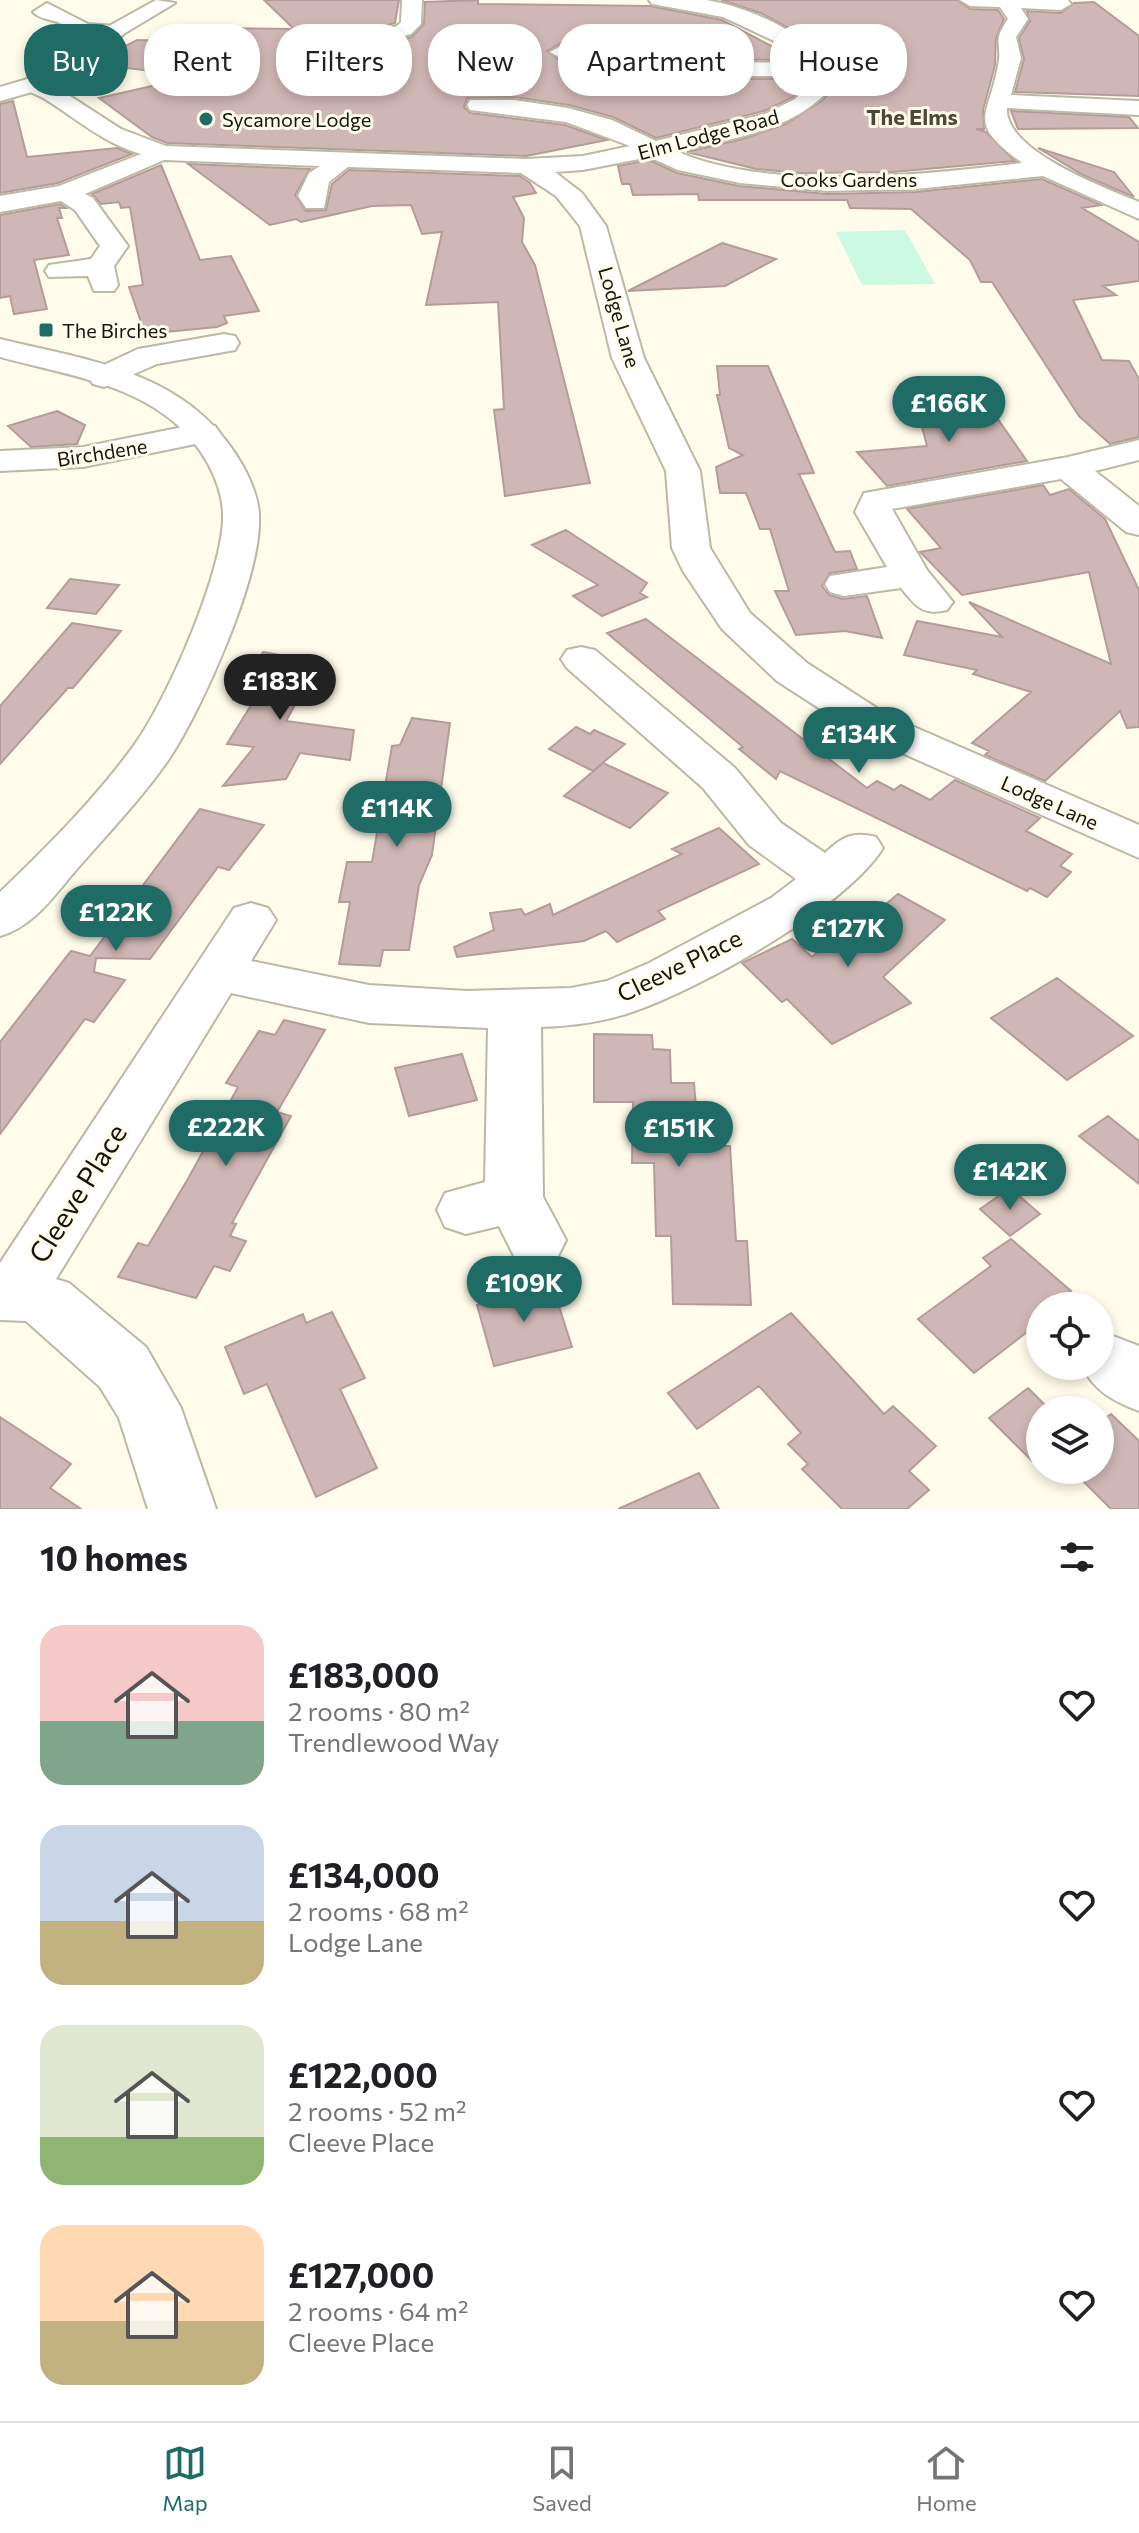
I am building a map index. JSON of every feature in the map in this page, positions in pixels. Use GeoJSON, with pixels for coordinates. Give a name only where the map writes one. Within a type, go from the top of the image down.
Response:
{"type":"FeatureCollection","features":[{"type":"Feature","properties":{"kind":"street"},"geometry":{"type":"LineString","coordinates":[[118,24],[126,0],[170,1]]}},
{"type":"Feature","properties":{"kind":"street"},"geometry":{"type":"LineString","coordinates":[[409,24],[413,14],[412,0]]}},
{"type":"Feature","properties":{"kind":"street"},"geometry":{"type":"LineString","coordinates":[[659,0],[714,7],[752,20],[770,31]]}},
{"type":"Feature","properties":{"kind":"street"},"geometry":{"type":"LineString","coordinates":[[970,0],[1061,4]]}},
{"type":"Feature","properties":{"kind":"street"},"geometry":{"type":"LineString","coordinates":[[128,24],[170,1]]}},
{"type":"Feature","properties":{"kind":"street"},"geometry":{"type":"LineString","coordinates":[[1008,4],[1018,19],[1007,35],[1013,52],[994,115],[1000,127],[1014,144],[1047,168],[1139,211]]}},
{"type":"Feature","properties":{"kind":"street"},"geometry":{"type":"LineString","coordinates":[[47,9],[43,12],[74,24]]}},
{"type":"Feature","properties":{"kind":"street"},"geometry":{"type":"LineString","coordinates":[[0,92],[24,88]]}},
{"type":"Feature","properties":{"kind":"street","name":"Lodge Lane"},"geometry":{"type":"LineString","coordinates":[[59,96],[102,129],[143,148],[193,155],[526,166],[561,185],[583,206],[593,226],[628,358],[683,471],[691,548],[702,571],[736,621],[792,672],[874,725],[1139,843]]}},
{"type":"Feature","properties":{"kind":"street","name":"Cooks Gardens"},"geometry":{"type":"LineString","coordinates":[[505,96],[489,105],[595,123],[702,169],[787,180],[915,180],[1047,168]]}},
{"type":"Feature","properties":{"kind":"street","name":"Elm Lodge Road"},"geometry":{"type":"LineString","coordinates":[[526,166],[583,163],[733,131],[792,111],[810,96]]}},
{"type":"Feature","properties":{"kind":"street"},"geometry":{"type":"LineString","coordinates":[[999,101],[1139,108]]}},
{"type":"Feature","properties":{"kind":"street"},"geometry":{"type":"LineString","coordinates":[[0,204],[65,193],[153,158]]}},
{"type":"Feature","properties":{"kind":"street"},"geometry":{"type":"LineString","coordinates":[[318,196],[318,178],[334,168],[341,159]]}},
{"type":"Feature","properties":{"kind":"street"},"geometry":{"type":"LineString","coordinates":[[59,271],[102,275],[114,246],[84,204],[65,193]]}},
{"type":"Feature","properties":{"kind":"street"},"geometry":{"type":"LineString","coordinates":[[0,348],[104,377],[172,405],[203,433],[233,485],[241,522],[235,561],[194,676],[161,738],[119,792],[0,919]]}},
{"type":"Feature","properties":{"kind":"street"},"geometry":{"type":"LineString","coordinates":[[104,377],[145,357],[208,350]]}},
{"type":"Feature","properties":{"kind":"street","name":"Birchdene"},"geometry":{"type":"LineString","coordinates":[[0,461],[91,456],[203,433]]}},
{"type":"Feature","properties":{"kind":"street"},"geometry":{"type":"LineString","coordinates":[[844,584],[922,588],[873,512],[877,501],[893,495],[1068,467],[1139,450]]}},
{"type":"Feature","properties":{"kind":"street"},"geometry":{"type":"LineString","coordinates":[[1068,467],[1139,524]]}},
{"type":"Feature","properties":{"kind":"street","name":"Cleeve Place"},"geometry":{"type":"LineString","coordinates":[[217,972],[369,1004],[515,1011],[571,1007],[641,989],[788,910],[844,863],[765,834],[719,778],[581,659]]}},
{"type":"Feature","properties":{"kind":"street","name":"Cleeve Place"},"geometry":{"type":"LineString","coordinates":[[7,1294],[251,920]]}},
{"type":"Feature","properties":{"kind":"street"},"geometry":{"type":"LineString","coordinates":[[505,1216],[515,1011]]}},
{"type":"Feature","properties":{"kind":"street"},"geometry":{"type":"LineString","coordinates":[[7,1294],[47,1302],[123,1367],[135,1381],[148,1408],[182,1509]]}},
{"type":"Feature","properties":{"kind":"green space"},"geometry":{"type":"Polygon","coordinates":[[[905,230],[935,284],[862,285],[836,232],[905,230]]]}},
{"type":"Feature","properties":{"kind":"building"},"geometry":{"type":"Polygon","coordinates":[[[264,0],[399,0],[395,23],[391,24],[289,24],[264,0]]]}},
{"type":"Feature","properties":{"kind":"building"},"geometry":{"type":"Polygon","coordinates":[[[478,0],[478,4],[650,6],[730,24],[558,24],[558,45],[547,51],[558,59],[558,96],[754,96],[754,79],[770,79],[770,96],[794,96],[764,111],[656,138],[613,117],[569,105],[514,97],[467,98],[464,107],[470,113],[565,125],[607,140],[526,156],[167,143],[152,137],[99,98],[128,96],[128,91],[144,88],[144,96],[260,96],[260,29],[276,29],[276,96],[412,96],[412,37],[424,24],[425,2],[478,0]]]}},
{"type":"Feature","properties":{"kind":"building"},"geometry":{"type":"Polygon","coordinates":[[[721,0],[957,0],[970,9],[998,10],[1004,19],[996,38],[995,65],[983,110],[984,129],[976,129],[986,132],[1015,161],[893,172],[800,173],[756,169],[687,152],[743,139],[786,124],[826,96],[907,96],[907,24],[781,24],[761,13],[721,0]]]}},
{"type":"Feature","properties":{"kind":"building"},"geometry":{"type":"Polygon","coordinates":[[[1094,2],[1139,36],[1139,96],[1015,92],[1024,59],[1019,38],[1030,21],[1027,11],[1061,13],[1074,3],[1094,2]]]}},
{"type":"Feature","properties":{"kind":"building"},"geometry":{"type":"Polygon","coordinates":[[[754,37],[770,45],[770,60],[754,60],[754,37]]]}},
{"type":"Feature","properties":{"kind":"building"},"geometry":{"type":"Polygon","coordinates":[[[144,40],[144,70],[128,68],[128,45],[144,40]]]}},
{"type":"Feature","properties":{"kind":"building"},"geometry":{"type":"Polygon","coordinates":[[[13,101],[27,157],[117,148],[132,154],[58,183],[0,193],[0,104],[13,101]]]}},
{"type":"Feature","properties":{"kind":"building"},"geometry":{"type":"Polygon","coordinates":[[[1011,111],[1129,117],[1138,128],[1018,129],[1011,111]]]}},
{"type":"Feature","properties":{"kind":"building"},"geometry":{"type":"Polygon","coordinates":[[[1038,148],[1114,172],[1134,197],[1083,175],[1038,148]]]}},
{"type":"Feature","properties":{"kind":"building"},"geometry":{"type":"Polygon","coordinates":[[[649,160],[677,173],[739,186],[827,194],[916,192],[1042,179],[1101,205],[1082,208],[1139,242],[1139,281],[1103,286],[1116,295],[1073,300],[1102,360],[1129,361],[1139,379],[1139,437],[1110,444],[1079,416],[992,282],[981,282],[970,260],[911,209],[850,208],[847,200],[699,200],[698,194],[633,195],[630,184],[622,184],[618,166],[649,160]]]}},
{"type":"Feature","properties":{"kind":"building"},"geometry":{"type":"Polygon","coordinates":[[[188,164],[310,169],[295,195],[306,211],[326,210],[332,184],[349,170],[520,176],[530,183],[536,193],[513,197],[524,218],[522,242],[535,265],[590,483],[505,496],[494,410],[504,409],[498,302],[426,305],[442,232],[422,234],[411,205],[372,206],[301,222],[296,219],[270,225],[188,164]]]}},
{"type":"Feature","properties":{"kind":"building"},"geometry":{"type":"Polygon","coordinates":[[[161,165],[200,260],[231,256],[259,311],[224,316],[227,323],[217,327],[145,334],[129,287],[143,285],[130,207],[121,208],[119,202],[101,204],[92,194],[161,165]]]}},
{"type":"Feature","properties":{"kind":"building"},"geometry":{"type":"Polygon","coordinates":[[[60,204],[66,208],[59,208],[62,218],[57,218],[69,255],[34,260],[47,309],[14,314],[10,296],[0,298],[0,215],[60,204]]]}},
{"type":"Feature","properties":{"kind":"building"},"geometry":{"type":"Polygon","coordinates":[[[722,243],[776,259],[725,286],[628,291],[722,243]]]}},
{"type":"Feature","properties":{"kind":"building"},"geometry":{"type":"Polygon","coordinates":[[[717,366],[768,366],[814,473],[799,474],[835,552],[850,551],[857,569],[830,573],[822,586],[829,595],[843,599],[867,596],[882,638],[845,631],[796,635],[775,591],[789,591],[770,529],[760,529],[746,493],[720,493],[716,467],[743,455],[729,448],[717,395],[720,395],[717,366]]]}},
{"type":"Feature","properties":{"kind":"building"},"geometry":{"type":"Polygon","coordinates":[[[936,395],[981,395],[1027,461],[887,486],[857,452],[927,446],[918,412],[940,409],[936,395]]]}},
{"type":"Feature","properties":{"kind":"building"},"geometry":{"type":"Polygon","coordinates":[[[57,411],[85,425],[77,444],[31,447],[8,426],[57,411]]]}},
{"type":"Feature","properties":{"kind":"building"},"geometry":{"type":"Polygon","coordinates":[[[1043,485],[1050,495],[1069,489],[1105,519],[1139,590],[1139,727],[1127,728],[1120,711],[1045,781],[985,755],[989,751],[972,743],[1031,692],[973,674],[977,670],[904,655],[917,621],[1002,637],[969,602],[1111,664],[1089,572],[962,595],[920,552],[941,548],[907,509],[1043,485]]]}},
{"type":"Feature","properties":{"kind":"building"},"geometry":{"type":"Polygon","coordinates":[[[566,530],[647,583],[640,593],[647,597],[602,616],[573,596],[598,585],[532,545],[566,530]]]}},
{"type":"Feature","properties":{"kind":"building"},"geometry":{"type":"Polygon","coordinates":[[[70,579],[119,585],[96,614],[47,608],[70,579]]]}},
{"type":"Feature","properties":{"kind":"building"},"geometry":{"type":"Polygon","coordinates":[[[646,619],[867,788],[877,781],[894,790],[901,785],[930,800],[955,780],[1040,818],[1026,831],[1072,854],[1060,866],[1071,872],[1047,897],[1030,888],[1027,891],[780,771],[776,779],[739,749],[743,747],[607,633],[646,619]]]}},
{"type":"Feature","properties":{"kind":"building"},"geometry":{"type":"Polygon","coordinates":[[[72,623],[121,631],[73,688],[68,688],[0,764],[0,706],[72,623]]]}},
{"type":"Feature","properties":{"kind":"building"},"geometry":{"type":"Polygon","coordinates":[[[263,652],[319,662],[286,721],[354,730],[350,760],[300,753],[286,779],[223,786],[254,747],[227,744],[253,702],[233,700],[263,652]]]}},
{"type":"Feature","properties":{"kind":"building"},"geometry":{"type":"Polygon","coordinates":[[[412,718],[450,723],[432,855],[419,885],[409,950],[383,950],[380,966],[339,964],[350,902],[339,902],[347,862],[372,862],[392,746],[400,745],[412,718]]]}},
{"type":"Feature","properties":{"kind":"building"},"geometry":{"type":"Polygon","coordinates":[[[576,727],[590,734],[594,730],[625,744],[593,771],[549,749],[576,727]]]}},
{"type":"Feature","properties":{"kind":"building"},"geometry":{"type":"Polygon","coordinates":[[[603,763],[668,793],[630,828],[564,796],[603,763]]]}},
{"type":"Feature","properties":{"kind":"building"},"geometry":{"type":"Polygon","coordinates":[[[200,809],[264,825],[229,870],[218,867],[150,959],[96,958],[94,972],[125,980],[94,1022],[85,1019],[0,1134],[0,1042],[71,951],[90,956],[200,809]]]}},
{"type":"Feature","properties":{"kind":"building"},"geometry":{"type":"Polygon","coordinates":[[[719,828],[759,864],[658,911],[665,919],[617,942],[606,931],[584,941],[457,957],[454,947],[494,930],[490,913],[521,909],[525,915],[550,904],[553,915],[682,854],[672,849],[719,828]]]}},
{"type":"Feature","properties":{"kind":"building"},"geometry":{"type":"Polygon","coordinates":[[[898,894],[945,920],[883,977],[911,1003],[832,1044],[787,999],[782,1002],[742,963],[792,939],[812,957],[871,905],[880,909],[898,894]]]}},
{"type":"Feature","properties":{"kind":"building"},"geometry":{"type":"Polygon","coordinates":[[[1057,978],[1133,1036],[1067,1080],[991,1018],[1057,978]]]}},
{"type":"Feature","properties":{"kind":"building"},"geometry":{"type":"Polygon","coordinates":[[[284,1020],[325,1030],[277,1112],[291,1116],[232,1223],[236,1224],[230,1236],[246,1241],[230,1271],[214,1266],[196,1298],[118,1277],[138,1243],[148,1246],[189,1177],[238,1087],[226,1083],[259,1031],[275,1035],[284,1020]]]}},
{"type":"Feature","properties":{"kind":"building"},"geometry":{"type":"Polygon","coordinates":[[[594,1034],[652,1035],[653,1049],[670,1050],[671,1083],[694,1083],[696,1107],[711,1107],[713,1146],[730,1146],[736,1241],[747,1241],[751,1305],[673,1304],[671,1236],[656,1236],[654,1163],[632,1163],[633,1102],[594,1102],[594,1034]]]}},
{"type":"Feature","properties":{"kind":"building"},"geometry":{"type":"Polygon","coordinates":[[[462,1054],[477,1100],[409,1116],[395,1068],[462,1054]]]}},
{"type":"Feature","properties":{"kind":"building"},"geometry":{"type":"Polygon","coordinates":[[[1108,1116],[1139,1141],[1139,1184],[1079,1136],[1108,1116]]]}},
{"type":"Feature","properties":{"kind":"building"},"geometry":{"type":"Polygon","coordinates":[[[1010,1188],[1040,1214],[1010,1236],[980,1209],[1010,1188]]]}},
{"type":"Feature","properties":{"kind":"building"},"geometry":{"type":"Polygon","coordinates":[[[1011,1239],[1071,1291],[1026,1292],[1026,1333],[974,1373],[918,1319],[991,1266],[983,1258],[1011,1239]]]}},
{"type":"Feature","properties":{"kind":"building"},"geometry":{"type":"Polygon","coordinates":[[[550,1278],[572,1347],[494,1366],[477,1305],[512,1296],[509,1288],[550,1278]]]}},
{"type":"Feature","properties":{"kind":"building"},"geometry":{"type":"Polygon","coordinates":[[[332,1312],[365,1378],[340,1389],[377,1468],[316,1497],[267,1384],[244,1394],[225,1347],[303,1314],[306,1323],[332,1312]]]}},
{"type":"Feature","properties":{"kind":"building"},"geometry":{"type":"Polygon","coordinates":[[[791,1313],[884,1414],[893,1406],[936,1446],[909,1471],[929,1490],[907,1509],[842,1509],[802,1469],[808,1464],[788,1444],[801,1433],[759,1386],[697,1429],[668,1393],[791,1313]]]}},
{"type":"Feature","properties":{"kind":"building"},"geometry":{"type":"Polygon","coordinates":[[[1028,1388],[1036,1396],[1026,1396],[1026,1455],[989,1418],[1028,1388]]]}},
{"type":"Feature","properties":{"kind":"building"},"geometry":{"type":"Polygon","coordinates":[[[0,1417],[71,1464],[50,1488],[81,1509],[0,1509],[0,1417]]]}},
{"type":"Feature","properties":{"kind":"building"},"geometry":{"type":"Polygon","coordinates":[[[1114,1417],[1139,1441],[1139,1509],[1111,1509],[1086,1484],[1114,1484],[1114,1417]]]}},
{"type":"Feature","properties":{"kind":"building"},"geometry":{"type":"Polygon","coordinates":[[[699,1473],[719,1509],[618,1509],[699,1473]]]}},
{"type":"Feature","properties":{"kind":"place","name":"Sycamore Lodge"},"geometry":{"type":"Point","coordinates":[206,119]}},
{"type":"Feature","properties":{"kind":"place","name":"The Birches"},"geometry":{"type":"Point","coordinates":[46,330]}},
{"type":"Feature","properties":{"kind":"district","name":"The Elms"},"geometry":{"type":"Point","coordinates":[912,116]}}]}
